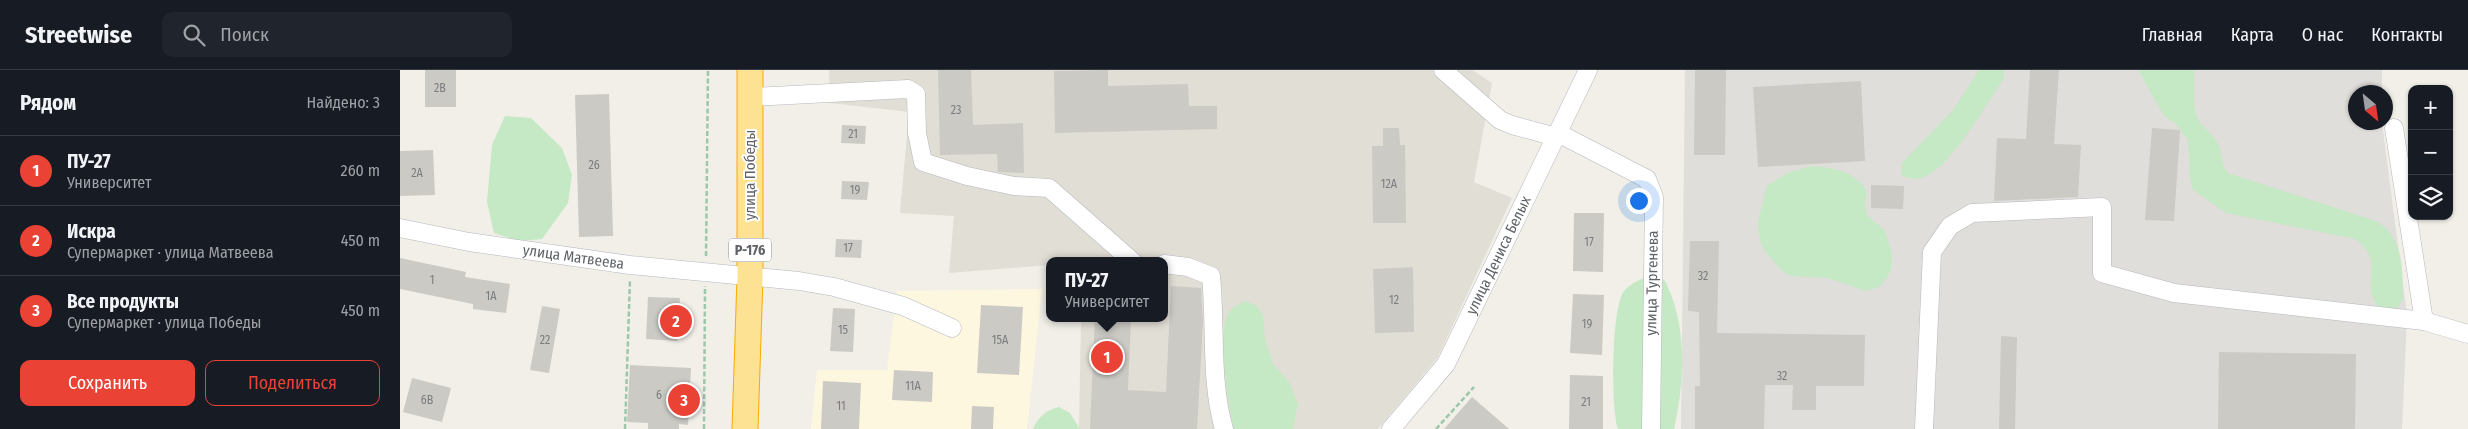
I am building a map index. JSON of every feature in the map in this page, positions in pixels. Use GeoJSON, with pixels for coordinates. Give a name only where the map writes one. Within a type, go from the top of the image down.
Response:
{"type":"FeatureCollection","features":[{"type":"Feature","properties":{"kind":"highway","name":"улица Победы"},"geometry":{"type":"LineString","coordinates":[[745,429],[750,278],[750,70]]}},
{"type":"Feature","properties":{"kind":"street","name":"улица Тургенева"},"geometry":{"type":"LineString","coordinates":[[1443,70],[1500,120],[1512,126],[1557,135],[1647,179],[1654,197],[1651,429]]}},
{"type":"Feature","properties":{"kind":"street","name":"улица Дениса Белых"},"geometry":{"type":"LineString","coordinates":[[1391,429],[1446,364],[1588,70]]}},
{"type":"Feature","properties":{"kind":"street"},"geometry":{"type":"LineString","coordinates":[[750,97],[908,89],[916,94],[917,133],[923,162],[967,176],[1014,186],[1049,188],[1127,257]]}},
{"type":"Feature","properties":{"kind":"street"},"geometry":{"type":"LineString","coordinates":[[2394,128],[2424,321]]}},
{"type":"Feature","properties":{"kind":"street"},"geometry":{"type":"LineString","coordinates":[[1924,429],[1932,252],[1950,226],[1972,213],[2102,207],[2102,273],[2174,293],[2424,321],[2468,334]]}},
{"type":"Feature","properties":{"kind":"street","name":"улица Матвеева"},"geometry":{"type":"LineString","coordinates":[[400,228],[469,242],[630,265],[750,278],[799,281],[834,287],[903,306],[952,328]]}},
{"type":"Feature","properties":{"kind":"street"},"geometry":{"type":"LineString","coordinates":[[1168,264],[1188,267],[1211,276],[1215,315],[1217,405],[1224,429]]}},
{"type":"Feature","properties":{"kind":"path"},"geometry":{"type":"LineString","coordinates":[[704,429],[708,70]]}},
{"type":"Feature","properties":{"kind":"path"},"geometry":{"type":"LineString","coordinates":[[625,429],[630,265]]}},
{"type":"Feature","properties":{"kind":"path"},"geometry":{"type":"LineString","coordinates":[[1436,429],[1474,386]]}},
{"type":"Feature","properties":{"kind":"shaded area"},"geometry":{"type":"Polygon","coordinates":[[[829,70],[1472,70],[1492,83],[1474,182],[1512,198],[1438,357],[1378,429],[1079,429],[1081,322],[1168,322],[1168,257],[1046,257],[1046,265],[949,273],[954,216],[900,213],[909,112],[830,103],[829,70]]]}},
{"type":"Feature","properties":{"kind":"shaded area"},"geometry":{"type":"Polygon","coordinates":[[[1685,70],[2382,70],[2382,85],[2348,85],[2348,130],[2383,130],[2407,315],[2402,429],[1681,429],[1685,70]]]}},
{"type":"Feature","properties":{"kind":"shaded area"},"geometry":{"type":"Polygon","coordinates":[[[1042,289],[1027,429],[811,429],[817,370],[887,370],[897,291],[1042,289]]]}},
{"type":"Feature","properties":{"kind":"green space"},"geometry":{"type":"Polygon","coordinates":[[[1979,70],[2004,70],[2004,78],[1968,133],[1946,160],[1935,170],[1924,177],[1910,178],[1901,176],[1902,163],[1954,109],[1979,70]]]}},
{"type":"Feature","properties":{"kind":"green space"},"geometry":{"type":"Polygon","coordinates":[[[2138,70],[2194,70],[2195,112],[2201,124],[2216,140],[2228,173],[2376,221],[2385,228],[2397,245],[2402,266],[2403,300],[2395,310],[2376,305],[2372,295],[2369,255],[2364,247],[2355,239],[2226,213],[2193,190],[2190,178],[2188,140],[2175,123],[2164,116],[2138,70]]]}},
{"type":"Feature","properties":{"kind":"green space"},"geometry":{"type":"Polygon","coordinates":[[[505,116],[531,118],[562,148],[572,175],[568,203],[542,239],[518,241],[494,233],[487,202],[492,145],[505,116]]]}},
{"type":"Feature","properties":{"kind":"green space"},"geometry":{"type":"Polygon","coordinates":[[[1812,166],[1828,168],[1850,175],[1862,184],[1867,191],[1865,203],[1867,215],[1885,231],[1892,254],[1892,267],[1887,278],[1879,287],[1866,291],[1828,278],[1790,276],[1779,268],[1762,247],[1758,222],[1767,186],[1787,173],[1812,166]]]}},
{"type":"Feature","properties":{"kind":"green space"},"geometry":{"type":"Polygon","coordinates":[[[1655,276],[1665,281],[1679,325],[1682,378],[1674,429],[1618,429],[1614,401],[1613,358],[1620,301],[1624,291],[1631,285],[1642,279],[1655,276]]]}},
{"type":"Feature","properties":{"kind":"green space"},"geometry":{"type":"Polygon","coordinates":[[[1244,301],[1256,305],[1263,315],[1265,339],[1273,364],[1289,382],[1298,404],[1293,429],[1234,429],[1225,372],[1224,326],[1230,311],[1244,301]]]}},
{"type":"Feature","properties":{"kind":"green space"},"geometry":{"type":"Polygon","coordinates":[[[1059,407],[1070,413],[1080,429],[1033,429],[1043,415],[1059,407]]]}},
{"type":"Feature","properties":{"kind":"building"},"geometry":{"type":"Polygon","coordinates":[[[425,70],[456,70],[456,107],[425,107],[425,70]]]}},
{"type":"Feature","properties":{"kind":"building"},"geometry":{"type":"Polygon","coordinates":[[[938,70],[971,70],[973,125],[1023,123],[1024,173],[998,172],[997,154],[940,155],[938,70]]]}},
{"type":"Feature","properties":{"kind":"building"},"geometry":{"type":"Polygon","coordinates":[[[1108,70],[1108,86],[1188,84],[1189,106],[1217,106],[1217,129],[1055,133],[1054,71],[1108,70]]]}},
{"type":"Feature","properties":{"kind":"building"},"geometry":{"type":"Polygon","coordinates":[[[1695,70],[1726,70],[1725,155],[1694,155],[1695,70]]]}},
{"type":"Feature","properties":{"kind":"building"},"geometry":{"type":"Polygon","coordinates":[[[2030,70],[2059,70],[2054,144],[2081,145],[2078,197],[1994,201],[1997,138],[2026,139],[2030,70]]]}},
{"type":"Feature","properties":{"kind":"building"},"geometry":{"type":"Polygon","coordinates":[[[1861,81],[1865,161],[1758,167],[1753,87],[1861,81]]]}},
{"type":"Feature","properties":{"kind":"building"},"geometry":{"type":"Polygon","coordinates":[[[609,94],[613,236],[579,237],[575,95],[609,94]]]}},
{"type":"Feature","properties":{"kind":"building"},"geometry":{"type":"Polygon","coordinates":[[[842,125],[866,126],[865,144],[841,143],[842,125]]]}},
{"type":"Feature","properties":{"kind":"building"},"geometry":{"type":"Polygon","coordinates":[[[1383,128],[1399,128],[1400,145],[1405,145],[1406,223],[1373,223],[1372,146],[1383,146],[1383,128]]]}},
{"type":"Feature","properties":{"kind":"building"},"geometry":{"type":"Polygon","coordinates":[[[2152,128],[2180,130],[2174,221],[2145,220],[2152,128]]]}},
{"type":"Feature","properties":{"kind":"building"},"geometry":{"type":"Polygon","coordinates":[[[433,150],[435,195],[400,196],[400,151],[433,150]]]}},
{"type":"Feature","properties":{"kind":"building"},"geometry":{"type":"Polygon","coordinates":[[[842,181],[869,182],[867,200],[841,199],[842,181]]]}},
{"type":"Feature","properties":{"kind":"building"},"geometry":{"type":"Polygon","coordinates":[[[1871,185],[1904,186],[1903,209],[1871,208],[1871,185]]]}},
{"type":"Feature","properties":{"kind":"building"},"geometry":{"type":"Polygon","coordinates":[[[1574,213],[1604,213],[1603,272],[1573,271],[1574,213]]]}},
{"type":"Feature","properties":{"kind":"building"},"geometry":{"type":"Polygon","coordinates":[[[836,239],[862,240],[861,258],[835,257],[836,239]]]}},
{"type":"Feature","properties":{"kind":"building"},"geometry":{"type":"Polygon","coordinates":[[[1690,241],[1719,241],[1717,333],[1865,335],[1864,386],[1816,386],[1816,410],[1792,410],[1793,385],[1765,385],[1764,429],[1695,429],[1695,386],[1700,386],[1699,312],[1688,311],[1690,241]]]}},
{"type":"Feature","properties":{"kind":"building"},"geometry":{"type":"Polygon","coordinates":[[[400,258],[466,272],[465,277],[510,284],[506,313],[473,309],[473,304],[400,289],[400,258]]]}},
{"type":"Feature","properties":{"kind":"building"},"geometry":{"type":"Polygon","coordinates":[[[1413,267],[1414,332],[1375,333],[1373,269],[1413,267]]]}},
{"type":"Feature","properties":{"kind":"building"},"geometry":{"type":"Polygon","coordinates":[[[1171,286],[1201,288],[1203,322],[1197,429],[1090,429],[1095,322],[1131,322],[1128,390],[1166,392],[1171,286]]]}},
{"type":"Feature","properties":{"kind":"building"},"geometry":{"type":"Polygon","coordinates":[[[1573,294],[1604,295],[1602,355],[1570,353],[1573,294]]]}},
{"type":"Feature","properties":{"kind":"building"},"geometry":{"type":"Polygon","coordinates":[[[648,297],[680,298],[677,341],[646,339],[648,297]]]}},
{"type":"Feature","properties":{"kind":"building"},"geometry":{"type":"Polygon","coordinates":[[[981,305],[1023,307],[1019,375],[977,373],[981,305]]]}},
{"type":"Feature","properties":{"kind":"building"},"geometry":{"type":"Polygon","coordinates":[[[542,306],[560,309],[549,373],[530,370],[542,306]]]}},
{"type":"Feature","properties":{"kind":"building"},"geometry":{"type":"Polygon","coordinates":[[[833,308],[855,309],[853,352],[830,351],[833,308]]]}},
{"type":"Feature","properties":{"kind":"building"},"geometry":{"type":"Polygon","coordinates":[[[2001,336],[2017,337],[2015,429],[1999,429],[2001,336]]]}},
{"type":"Feature","properties":{"kind":"building"},"geometry":{"type":"Polygon","coordinates":[[[2219,352],[2356,354],[2355,429],[2218,429],[2219,352]]]}},
{"type":"Feature","properties":{"kind":"building"},"geometry":{"type":"Polygon","coordinates":[[[630,365],[691,368],[688,425],[679,424],[679,429],[648,429],[648,423],[627,422],[630,365]]]}},
{"type":"Feature","properties":{"kind":"building"},"geometry":{"type":"Polygon","coordinates":[[[894,370],[933,372],[932,402],[892,400],[894,370]]]}},
{"type":"Feature","properties":{"kind":"building"},"geometry":{"type":"Polygon","coordinates":[[[1570,375],[1603,376],[1603,429],[1569,429],[1570,375]]]}},
{"type":"Feature","properties":{"kind":"building"},"geometry":{"type":"Polygon","coordinates":[[[412,378],[451,388],[442,422],[403,412],[412,378]]]}},
{"type":"Feature","properties":{"kind":"building"},"geometry":{"type":"Polygon","coordinates":[[[823,381],[861,383],[859,429],[821,429],[823,381]]]}},
{"type":"Feature","properties":{"kind":"building"},"geometry":{"type":"Polygon","coordinates":[[[1472,397],[1509,429],[1444,429],[1472,397]]]}},
{"type":"Feature","properties":{"kind":"building"},"geometry":{"type":"Polygon","coordinates":[[[972,406],[994,407],[993,429],[971,429],[972,406]]]}},
{"type":"Feature","properties":{"kind":"place","name":"Искра"},"geometry":{"type":"Point","coordinates":[676,321]}},
{"type":"Feature","properties":{"kind":"place","name":"ПУ-27"},"geometry":{"type":"Point","coordinates":[1107,357]}},
{"type":"Feature","properties":{"kind":"place","name":"Все продукты"},"geometry":{"type":"Point","coordinates":[684,400]}}]}
